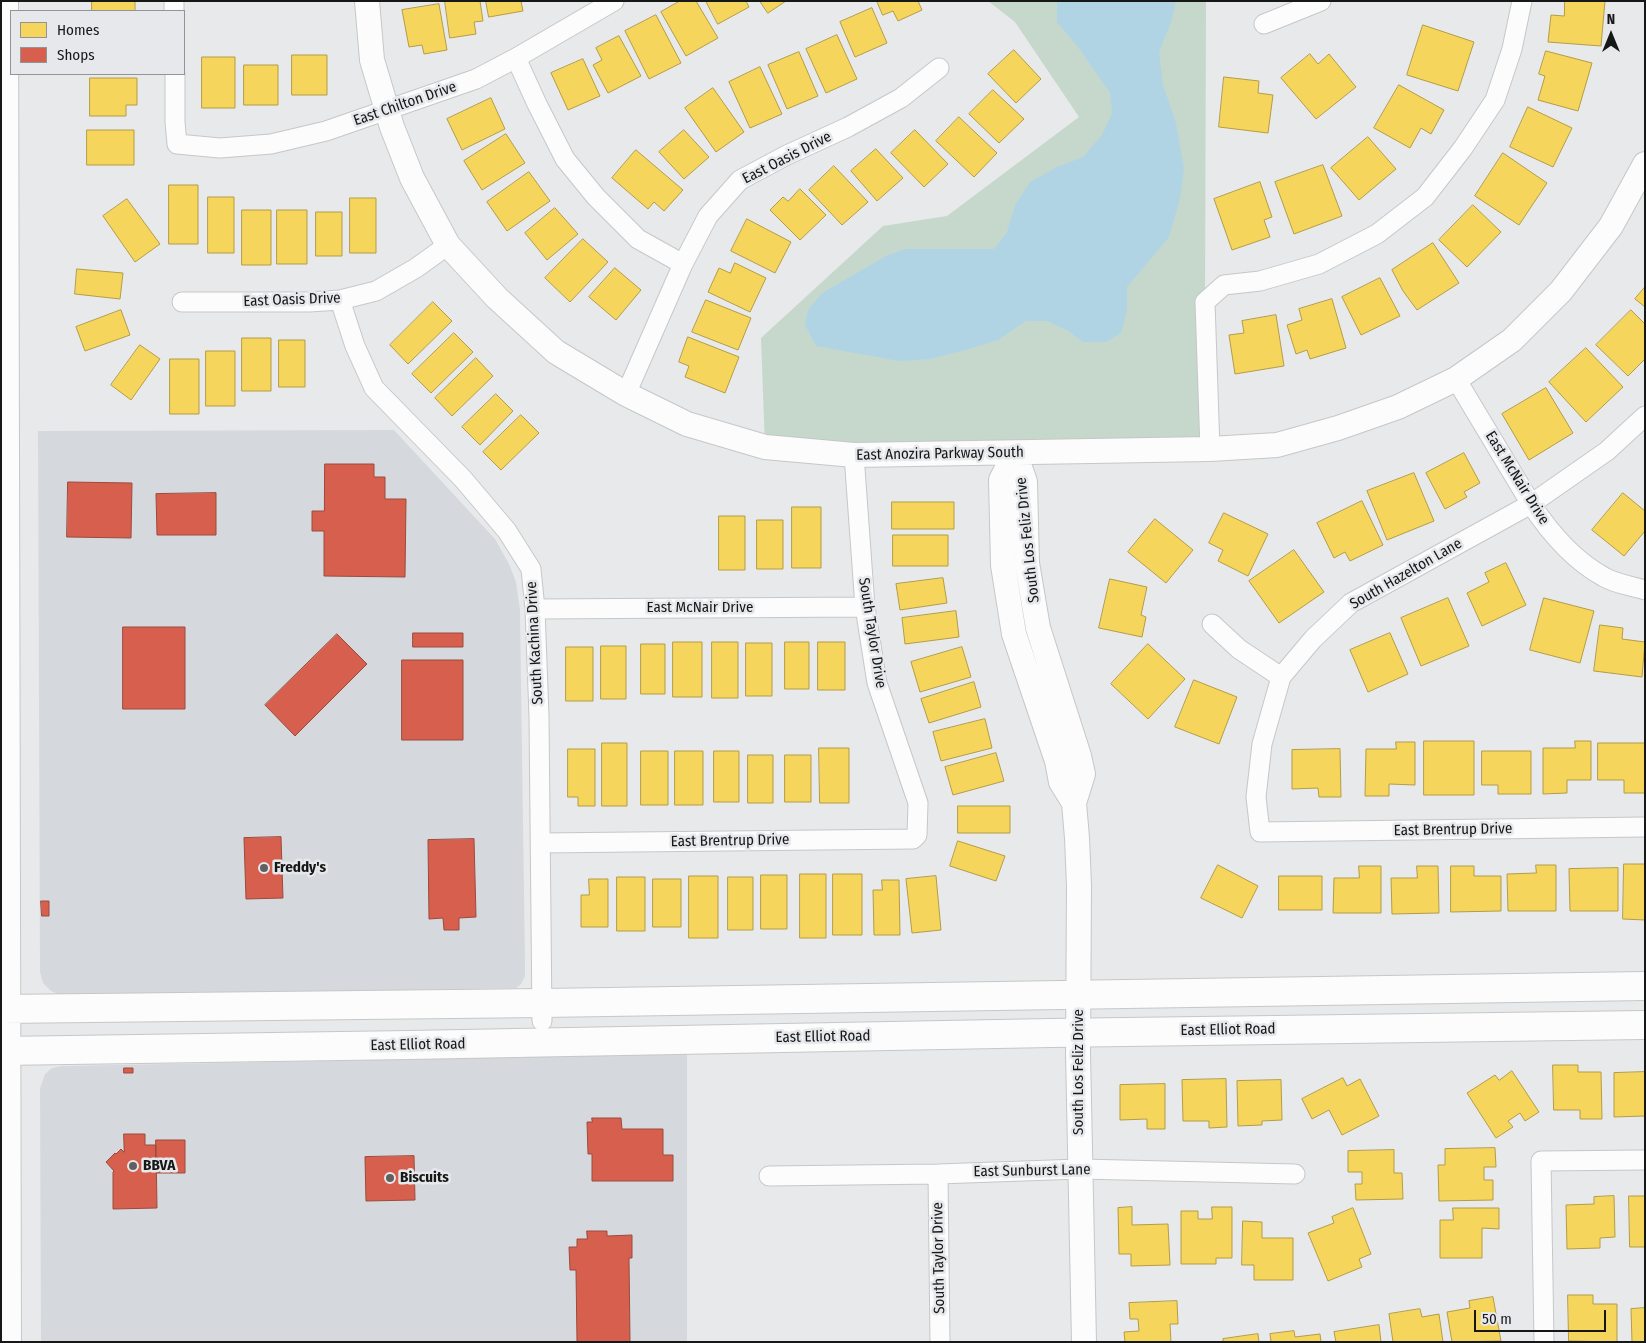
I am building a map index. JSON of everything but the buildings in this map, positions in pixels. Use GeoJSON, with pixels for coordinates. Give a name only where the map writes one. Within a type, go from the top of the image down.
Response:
{"type":"FeatureCollection","features":[{"type":"Feature","properties":{"kind":"main road"},"geometry":{"type":"LineString","coordinates":[[4,1],[4,1051],[7,1342]]}},
{"type":"Feature","properties":{"kind":"main road"},"geometry":{"type":"LineString","coordinates":[[1614,1025],[1615,986]]}},
{"type":"Feature","properties":{"kind":"main road"},"geometry":{"type":"LineString","coordinates":[[4,1009],[542,1012],[1079,995],[1645,986]]}},
{"type":"Feature","properties":{"kind":"main road","name":"East Elliot Road"},"geometry":{"type":"LineString","coordinates":[[4,1051],[1078,1032],[1645,1025]]}},
{"type":"Feature","properties":{"kind":"street","name":"East Anozira Parkway South"},"geometry":{"type":"LineString","coordinates":[[367,1],[372,60],[387,110],[412,178],[448,245],[497,298],[556,352],[626,394],[687,424],[765,447],[854,456],[1210,449],[1277,445],[1330,431],[1398,407],[1456,379],[1512,340],[1561,291],[1611,226],[1645,164]]}},
{"type":"Feature","properties":{"kind":"street","name":"East Chilton Drive"},"geometry":{"type":"LineString","coordinates":[[175,75],[175,122],[178,144],[220,148],[271,144],[326,131],[476,79],[614,1]]}},
{"type":"Feature","properties":{"kind":"street"},"geometry":{"type":"LineString","coordinates":[[1264,24],[1321,1]]}},
{"type":"Feature","properties":{"kind":"street"},"geometry":{"type":"LineString","coordinates":[[1210,449],[1205,302],[1224,285],[1260,281],[1320,264],[1377,234],[1425,196],[1463,148],[1495,100],[1512,49],[1522,1]]}},
{"type":"Feature","properties":{"kind":"street"},"geometry":{"type":"LineString","coordinates":[[516,58],[564,159],[596,196],[638,239],[683,264]]}},
{"type":"Feature","properties":{"kind":"street","name":"East Oasis Drive"},"geometry":{"type":"LineString","coordinates":[[626,394],[683,264],[708,216],[740,180],[786,155],[848,127],[901,98],[939,68]]}},
{"type":"Feature","properties":{"kind":"street","name":"East Oasis Drive"},"geometry":{"type":"LineString","coordinates":[[182,302],[308,302],[340,300],[376,291],[416,268],[448,245]]}},
{"type":"Feature","properties":{"kind":"street","name":"South Kachina Drive"},"geometry":{"type":"LineString","coordinates":[[340,300],[355,346],[374,388],[463,479],[507,531],[531,569],[535,609],[539,716],[542,1012]]}},
{"type":"Feature","properties":{"kind":"street","name":"East McNair Drive"},"geometry":{"type":"LineString","coordinates":[[1456,379],[1540,518],[1567,550],[1605,578],[1645,590]]}},
{"type":"Feature","properties":{"kind":"street"},"geometry":{"type":"LineString","coordinates":[[1531,504],[1607,451],[1645,416]]}},
{"type":"Feature","properties":{"kind":"street","name":"South Los Feliz Drive"},"geometry":{"type":"LineString","coordinates":[[1015,453],[1001,480],[1003,565],[1014,634],[1057,761],[1062,782],[1074,803],[1078,838],[1078,1032],[1084,1342]]}},
{"type":"Feature","properties":{"kind":"street","name":"South Taylor Drive"},"geometry":{"type":"LineString","coordinates":[[854,456],[865,607],[877,683],[918,803],[917,835]]}},
{"type":"Feature","properties":{"kind":"street","name":"South Hazelton Lane"},"geometry":{"type":"LineString","coordinates":[[1260,832],[1256,797],[1262,744],[1282,676],[1313,639],[1351,603],[1531,504]]}},
{"type":"Feature","properties":{"kind":"street","name":"East McNair Drive"},"geometry":{"type":"LineString","coordinates":[[535,609],[865,607]]}},
{"type":"Feature","properties":{"kind":"street"},"geometry":{"type":"LineString","coordinates":[[1212,624],[1239,649],[1282,676]]}},
{"type":"Feature","properties":{"kind":"street","name":"East Brentrup Drive"},"geometry":{"type":"LineString","coordinates":[[1260,832],[1645,828]]}},
{"type":"Feature","properties":{"kind":"street","name":"East Brentrup Drive"},"geometry":{"type":"LineString","coordinates":[[541,843],[913,839],[917,835]]}},
{"type":"Feature","properties":{"kind":"street"},"geometry":{"type":"LineString","coordinates":[[1544,1342],[1541,1161],[1645,1160]]}},
{"type":"Feature","properties":{"kind":"street","name":"East Sunburst Lane"},"geometry":{"type":"LineString","coordinates":[[769,1176],[938,1174],[1080,1169],[1295,1174]]}},
{"type":"Feature","properties":{"kind":"street","name":"South Taylor Drive"},"geometry":{"type":"LineString","coordinates":[[938,1174],[940,1342]]}},
{"type":"Feature","properties":{"kind":"shaded area"},"geometry":{"type":"Polygon","coordinates":[[[394,430],[495,539],[509,564],[516,582],[520,610],[525,965],[525,976],[521,984],[516,988],[78,996],[63,996],[51,991],[43,983],[40,972],[38,431],[394,430]]]}},
{"type":"Feature","properties":{"kind":"shaded area"},"geometry":{"type":"Polygon","coordinates":[[[687,1054],[687,1342],[41,1342],[40,1088],[45,1074],[52,1068],[63,1066],[687,1054]]]}},
{"type":"Feature","properties":{"kind":"green space"},"geometry":{"type":"Polygon","coordinates":[[[988,1],[1206,1],[1205,302],[1210,449],[765,447],[761,338],[883,226],[947,216],[1079,117],[1015,22],[988,1]]]}},
{"type":"Feature","properties":{"kind":"water"},"geometry":{"type":"Polygon","coordinates":[[[1057,1],[1176,1],[1171,22],[1159,52],[1163,85],[1176,123],[1184,169],[1180,199],[1169,237],[1127,287],[1127,310],[1121,333],[1106,342],[1083,342],[1068,331],[1047,321],[1026,321],[998,340],[930,359],[899,361],[816,346],[805,325],[808,310],[822,293],[886,256],[905,249],[994,249],[1007,232],[1015,205],[1030,182],[1057,167],[1083,157],[1102,135],[1112,113],[1110,93],[1078,47],[1057,22],[1057,1]]]}},
{"type":"Feature","properties":{"kind":"place","name":"Freddy's"},"geometry":{"type":"Point","coordinates":[264,868]}},
{"type":"Feature","properties":{"kind":"place","name":"BBVA"},"geometry":{"type":"Point","coordinates":[133,1166]}},
{"type":"Feature","properties":{"kind":"place","name":"Biscuits"},"geometry":{"type":"Point","coordinates":[390,1178]}}]}
